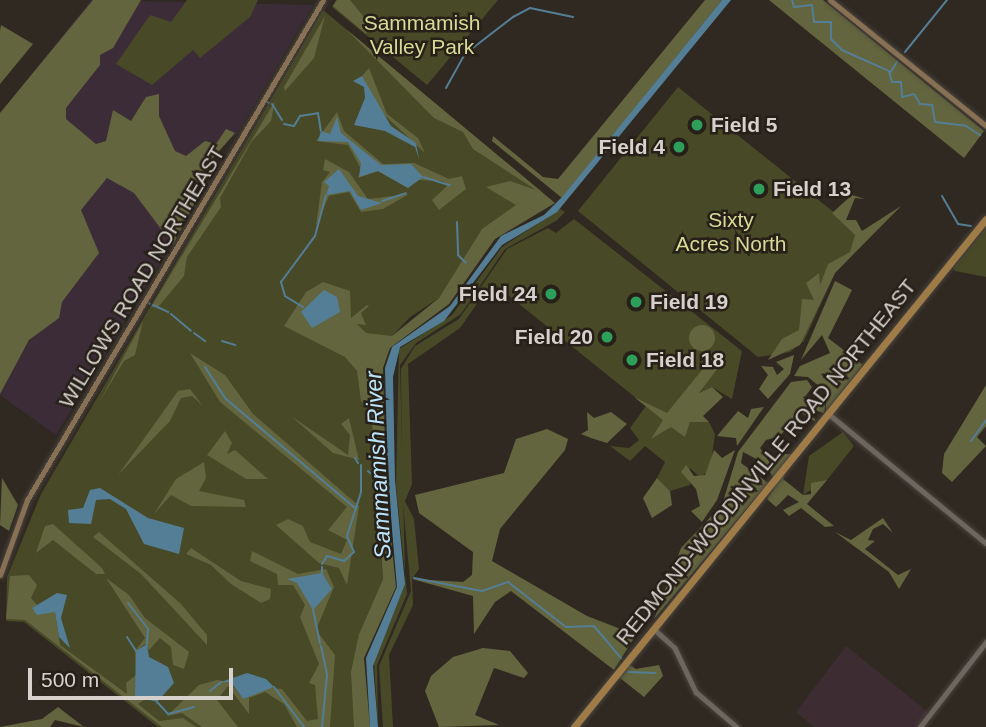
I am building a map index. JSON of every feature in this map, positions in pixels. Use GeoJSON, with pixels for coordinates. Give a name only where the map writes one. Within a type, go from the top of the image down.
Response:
{"type":"FeatureCollection","features":[{"type":"Feature","properties":{"kind":"main road","name":"WILLOWS ROAD NORTHEAST"},"geometry":{"type":"LineString","coordinates":[[0,575],[27,500],[323,0]]}},
{"type":"Feature","properties":{"kind":"main road"},"geometry":{"type":"LineString","coordinates":[[830,0],[986,126]]}},
{"type":"Feature","properties":{"kind":"main road","name":"REDMOND-WOODINVILLE ROAD NORTHEAST"},"geometry":{"type":"LineString","coordinates":[[574,727],[830,415],[986,219]]}},
{"type":"Feature","properties":{"kind":"street"},"geometry":{"type":"LineString","coordinates":[[830,415],[986,543]]}},
{"type":"Feature","properties":{"kind":"street"},"geometry":{"type":"LineString","coordinates":[[653,628],[675,648],[696,692],[737,727]]}},
{"type":"Feature","properties":{"kind":"street"},"geometry":{"type":"LineString","coordinates":[[920,727],[986,642]]}},
{"type":"Feature","properties":{"kind":"shaded area"},"geometry":{"type":"Polygon","coordinates":[[[91,0],[313,5],[237,134],[184,168],[179,231],[56,435],[0,395],[0,384],[91,252],[0,114],[91,0]]]}},
{"type":"Feature","properties":{"kind":"shaded area"},"geometry":{"type":"Polygon","coordinates":[[[846,646],[928,712],[917,727],[814,727],[796,712],[846,646]]]}},
{"type":"Feature","properties":{"kind":"green space"},"geometry":{"type":"Polygon","coordinates":[[[93,0],[141,0],[113,48],[100,55],[100,65],[66,108],[66,119],[96,144],[106,141],[113,110],[131,121],[146,97],[159,94],[159,116],[175,151],[186,156],[205,141],[216,144],[226,129],[235,133],[205,167],[201,191],[173,245],[134,193],[107,178],[81,210],[99,253],[62,302],[59,318],[29,340],[0,394],[0,113],[93,0]]]}},
{"type":"Feature","properties":{"kind":"green space"},"geometry":{"type":"Polygon","coordinates":[[[187,0],[258,0],[250,17],[200,58],[193,50],[152,85],[116,64],[150,15],[171,22],[187,0]]]}},
{"type":"Feature","properties":{"kind":"green space","name":"Sammamish Valley Park"},"geometry":{"type":"Polygon","coordinates":[[[336,0],[498,0],[427,85],[332,7],[336,0]]]}},
{"type":"Feature","properties":{"kind":"green space"},"geometry":{"type":"Polygon","coordinates":[[[337,0],[350,0],[368,22],[366,34],[333,6],[337,0]]]}},
{"type":"Feature","properties":{"kind":"green space"},"geometry":{"type":"Polygon","coordinates":[[[705,0],[722,0],[562,198],[492,141],[493,136],[543,177],[558,179],[705,0]]]}},
{"type":"Feature","properties":{"kind":"green space"},"geometry":{"type":"Polygon","coordinates":[[[769,0],[823,0],[984,131],[964,158],[769,0]]]}},
{"type":"Feature","properties":{"kind":"green space"},"geometry":{"type":"Polygon","coordinates":[[[323,10],[542,192],[476,246],[439,298],[410,317],[382,347],[375,481],[383,579],[359,634],[354,727],[158,727],[24,622],[6,621],[7,577],[41,494],[323,10]]]}},
{"type":"Feature","properties":{"kind":"green space"},"geometry":{"type":"Polygon","coordinates":[[[325,16],[314,58],[285,91],[284,87],[325,16]]]}},
{"type":"Feature","properties":{"kind":"green space"},"geometry":{"type":"Polygon","coordinates":[[[1,25],[33,44],[0,84],[0,31],[1,25]]]}},
{"type":"Feature","properties":{"kind":"green space"},"geometry":{"type":"Polygon","coordinates":[[[346,29],[555,203],[495,239],[449,304],[390,348],[383,368],[386,487],[396,587],[364,658],[370,727],[354,727],[351,672],[359,634],[383,579],[371,409],[361,401],[357,371],[345,357],[284,326],[306,292],[323,282],[350,291],[351,318],[369,306],[361,313],[366,325],[357,324],[366,333],[392,336],[439,298],[482,229],[516,205],[486,187],[510,181],[536,190],[473,149],[463,132],[434,118],[346,29]]]}},
{"type":"Feature","properties":{"kind":"green space"},"geometry":{"type":"Polygon","coordinates":[[[369,68],[387,114],[418,138],[425,153],[376,107],[362,76],[369,68]]]}},
{"type":"Feature","properties":{"kind":"green space","name":"Sixty Acres North"},"geometry":{"type":"Polygon","coordinates":[[[678,87],[867,239],[835,273],[804,341],[790,352],[758,357],[578,211],[678,87]]]}},
{"type":"Feature","properties":{"kind":"green space"},"geometry":{"type":"Polygon","coordinates":[[[275,101],[271,121],[252,141],[220,198],[221,207],[187,257],[184,276],[159,306],[151,307],[275,101]]]}},
{"type":"Feature","properties":{"kind":"green space"},"geometry":{"type":"Polygon","coordinates":[[[337,112],[344,131],[383,164],[414,163],[449,179],[462,176],[466,189],[439,210],[432,200],[447,186],[443,181],[418,180],[408,188],[378,171],[358,178],[361,169],[348,145],[316,141],[337,112]]]}},
{"type":"Feature","properties":{"kind":"green space"},"geometry":{"type":"Polygon","coordinates":[[[325,159],[349,172],[368,199],[409,194],[383,209],[361,212],[349,192],[329,196],[316,226],[322,182],[330,172],[323,170],[325,159]]]}},
{"type":"Feature","properties":{"kind":"green space"},"geometry":{"type":"Polygon","coordinates":[[[852,195],[865,199],[855,198],[846,220],[856,220],[862,231],[901,206],[835,273],[800,345],[768,360],[782,339],[799,330],[802,299],[814,300],[806,283],[819,273],[820,285],[828,264],[850,252],[855,235],[832,213],[852,195]]]}},
{"type":"Feature","properties":{"kind":"green space"},"geometry":{"type":"Polygon","coordinates":[[[560,209],[565,212],[556,221],[505,249],[461,314],[416,343],[400,365],[405,574],[396,486],[399,349],[452,315],[502,247],[560,209]]]}},
{"type":"Feature","properties":{"kind":"green space"},"geometry":{"type":"Polygon","coordinates":[[[574,219],[742,351],[732,399],[712,387],[699,393],[712,374],[691,398],[703,406],[687,408],[672,421],[685,436],[690,422],[709,422],[715,434],[710,470],[700,477],[690,468],[690,485],[670,491],[657,478],[665,462],[645,446],[630,461],[610,446],[629,448],[639,440],[630,428],[646,406],[492,282],[460,328],[408,364],[412,484],[405,501],[414,519],[419,569],[412,579],[413,605],[389,655],[393,727],[383,727],[379,666],[411,591],[402,493],[401,369],[415,346],[459,319],[507,249],[548,228],[556,233],[574,219]]]}},
{"type":"Feature","properties":{"kind":"green space"},"geometry":{"type":"Polygon","coordinates":[[[986,227],[986,277],[955,271],[953,268],[986,227]]]}},
{"type":"Feature","properties":{"kind":"green space"},"geometry":{"type":"Polygon","coordinates":[[[835,281],[852,290],[828,338],[863,365],[826,411],[826,392],[808,377],[794,376],[800,366],[830,353],[822,335],[801,360],[835,281]]]}},
{"type":"Feature","properties":{"kind":"green space"},"geometry":{"type":"Polygon","coordinates":[[[143,321],[135,355],[124,361],[98,404],[143,321]]]}},
{"type":"Feature","properties":{"kind":"green space"},"geometry":{"type":"Polygon","coordinates":[[[702,325],[711,329],[715,338],[711,347],[702,351],[693,347],[689,338],[693,329],[702,325]]]}},
{"type":"Feature","properties":{"kind":"green space"},"geometry":{"type":"Polygon","coordinates":[[[190,353],[225,375],[253,414],[359,506],[347,585],[339,568],[319,563],[276,525],[288,519],[303,526],[310,542],[341,554],[347,540],[328,530],[347,507],[220,402],[190,353]]]}},
{"type":"Feature","properties":{"kind":"green space"},"geometry":{"type":"Polygon","coordinates":[[[714,355],[724,360],[699,393],[712,387],[723,397],[703,416],[709,422],[690,422],[685,437],[671,427],[651,439],[663,420],[634,397],[667,413],[714,355]]]}},
{"type":"Feature","properties":{"kind":"green space"},"geometry":{"type":"Polygon","coordinates":[[[794,355],[790,374],[768,399],[759,389],[768,375],[761,366],[773,367],[777,375],[784,369],[776,362],[794,355]]]}},
{"type":"Feature","properties":{"kind":"green space"},"geometry":{"type":"Polygon","coordinates":[[[807,380],[812,387],[805,397],[814,404],[826,400],[824,413],[810,409],[816,422],[800,412],[780,436],[766,440],[760,448],[773,468],[782,454],[793,454],[773,477],[764,463],[743,452],[741,463],[768,483],[654,619],[681,548],[722,505],[738,452],[791,382],[807,380]]]}},
{"type":"Feature","properties":{"kind":"green space"},"geometry":{"type":"Polygon","coordinates":[[[986,385],[986,426],[977,437],[986,446],[952,482],[942,473],[944,454],[986,385]]]}},
{"type":"Feature","properties":{"kind":"green space"},"geometry":{"type":"Polygon","coordinates":[[[190,389],[203,406],[192,396],[181,398],[170,421],[118,475],[178,391],[190,389]]]}},
{"type":"Feature","properties":{"kind":"green space"},"geometry":{"type":"Polygon","coordinates":[[[764,407],[737,446],[736,438],[717,436],[738,411],[748,418],[751,409],[764,407]]]}},
{"type":"Feature","properties":{"kind":"green space"},"geometry":{"type":"Polygon","coordinates":[[[587,412],[594,418],[611,412],[627,424],[607,443],[581,434],[588,430],[587,412]]]}},
{"type":"Feature","properties":{"kind":"green space"},"geometry":{"type":"Polygon","coordinates":[[[291,416],[348,455],[350,435],[341,424],[349,418],[359,460],[333,453],[291,416]]]}},
{"type":"Feature","properties":{"kind":"green space"},"geometry":{"type":"Polygon","coordinates":[[[547,429],[568,439],[565,450],[500,529],[492,561],[587,616],[636,635],[614,670],[511,591],[495,602],[474,634],[473,596],[412,579],[463,582],[472,575],[473,552],[419,513],[415,495],[504,473],[516,439],[547,429]]]}},
{"type":"Feature","properties":{"kind":"green space"},"geometry":{"type":"Polygon","coordinates":[[[225,431],[232,443],[227,454],[235,450],[268,479],[246,479],[207,455],[225,431]]]}},
{"type":"Feature","properties":{"kind":"green space"},"geometry":{"type":"Polygon","coordinates":[[[843,432],[854,446],[827,480],[803,495],[809,456],[843,432]]]}},
{"type":"Feature","properties":{"kind":"green space"},"geometry":{"type":"Polygon","coordinates":[[[714,450],[722,458],[735,450],[717,500],[702,522],[691,511],[700,506],[696,489],[681,472],[686,465],[694,476],[705,475],[714,450]]]}},
{"type":"Feature","properties":{"kind":"green space"},"geometry":{"type":"Polygon","coordinates":[[[204,462],[206,478],[199,491],[244,500],[246,507],[191,506],[171,495],[154,514],[176,479],[204,462]]]}},
{"type":"Feature","properties":{"kind":"green space"},"geometry":{"type":"Polygon","coordinates":[[[788,467],[783,479],[803,495],[811,494],[811,483],[827,480],[807,504],[834,526],[825,527],[801,508],[789,516],[783,510],[799,502],[788,495],[776,507],[767,499],[788,467]]]}},
{"type":"Feature","properties":{"kind":"green space"},"geometry":{"type":"Polygon","coordinates":[[[2,478],[18,505],[9,531],[0,525],[2,478]]]}},
{"type":"Feature","properties":{"kind":"green space"},"geometry":{"type":"Polygon","coordinates":[[[657,478],[670,491],[672,505],[652,518],[643,498],[657,478]]]}},
{"type":"Feature","properties":{"kind":"green space"},"geometry":{"type":"Polygon","coordinates":[[[883,518],[893,533],[883,524],[873,529],[868,540],[875,541],[865,549],[898,575],[911,569],[899,589],[889,572],[835,532],[851,540],[883,518]]]}},
{"type":"Feature","properties":{"kind":"green space"},"geometry":{"type":"Polygon","coordinates":[[[53,524],[102,568],[105,574],[96,574],[53,540],[36,553],[45,526],[53,524]]]}},
{"type":"Feature","properties":{"kind":"green space"},"geometry":{"type":"Polygon","coordinates":[[[99,532],[181,604],[207,635],[207,645],[141,574],[93,537],[99,532]]]}},
{"type":"Feature","properties":{"kind":"green space"},"geometry":{"type":"Polygon","coordinates":[[[191,548],[241,581],[271,589],[270,599],[261,603],[231,584],[211,565],[186,554],[191,548]]]}},
{"type":"Feature","properties":{"kind":"green space"},"geometry":{"type":"Polygon","coordinates":[[[252,551],[298,574],[326,569],[334,587],[316,630],[335,655],[330,727],[297,727],[284,704],[265,692],[249,698],[249,714],[228,686],[217,700],[238,727],[202,727],[182,713],[167,716],[199,685],[217,680],[230,682],[243,699],[262,687],[282,689],[307,721],[318,719],[315,685],[309,683],[319,664],[300,617],[305,605],[293,585],[278,585],[277,574],[250,561],[252,551]]]}},
{"type":"Feature","properties":{"kind":"green space"},"geometry":{"type":"Polygon","coordinates":[[[29,575],[37,585],[31,598],[39,607],[32,609],[55,612],[60,645],[127,694],[126,683],[136,675],[135,651],[145,638],[106,578],[129,595],[145,618],[189,652],[184,669],[173,665],[171,647],[160,638],[149,650],[145,644],[137,651],[140,678],[135,696],[146,699],[138,704],[159,721],[183,718],[196,727],[162,727],[25,620],[6,619],[10,576],[29,575]]]}},
{"type":"Feature","properties":{"kind":"green space"},"geometry":{"type":"Polygon","coordinates":[[[405,575],[407,594],[377,665],[378,727],[374,663],[405,575]]]}},
{"type":"Feature","properties":{"kind":"green space"},"geometry":{"type":"Polygon","coordinates":[[[483,648],[510,651],[528,673],[524,678],[494,668],[475,715],[499,725],[439,727],[425,691],[431,676],[453,657],[483,648]]]}},
{"type":"Feature","properties":{"kind":"green space"},"geometry":{"type":"Polygon","coordinates":[[[628,664],[636,669],[659,665],[663,676],[644,697],[620,678],[607,689],[628,664]]]}},
{"type":"Feature","properties":{"kind":"green space"},"geometry":{"type":"Polygon","coordinates":[[[58,707],[84,727],[55,720],[50,727],[0,727],[42,719],[58,707]]]}},
{"type":"Feature","properties":{"kind":"water"},"geometry":{"type":"Polygon","coordinates":[[[722,0],[731,0],[557,212],[502,245],[444,321],[400,347],[393,377],[395,480],[405,584],[373,666],[378,727],[370,727],[366,658],[397,587],[388,483],[385,368],[392,347],[450,306],[501,236],[544,215],[563,196],[722,0]]]}},
{"type":"Feature","properties":{"kind":"water"},"geometry":{"type":"Polygon","coordinates":[[[362,76],[391,126],[416,143],[419,159],[415,147],[385,131],[354,125],[365,98],[364,87],[353,81],[362,76]]]}},
{"type":"Feature","properties":{"kind":"water"},"geometry":{"type":"Polygon","coordinates":[[[337,117],[341,133],[381,165],[411,164],[423,177],[408,188],[378,171],[359,177],[361,163],[348,142],[318,141],[321,131],[330,134],[337,117]]]}},
{"type":"Feature","properties":{"kind":"water"},"geometry":{"type":"Polygon","coordinates":[[[339,169],[358,196],[382,203],[361,210],[350,191],[326,195],[329,186],[324,182],[339,169]]]}},
{"type":"Feature","properties":{"kind":"water"},"geometry":{"type":"Polygon","coordinates":[[[324,290],[337,297],[340,312],[312,328],[301,312],[324,290]]]}},
{"type":"Feature","properties":{"kind":"water"},"geometry":{"type":"Polygon","coordinates":[[[100,488],[148,518],[184,528],[179,554],[144,544],[126,509],[110,499],[96,500],[91,524],[69,523],[68,510],[83,508],[90,490],[100,488]]]}},
{"type":"Feature","properties":{"kind":"water"},"geometry":{"type":"Polygon","coordinates":[[[322,573],[332,589],[313,610],[297,583],[287,579],[322,573]]]}},
{"type":"Feature","properties":{"kind":"water"},"geometry":{"type":"Polygon","coordinates":[[[57,593],[67,595],[61,618],[70,648],[59,637],[55,612],[37,615],[32,608],[57,593]]]}},
{"type":"Feature","properties":{"kind":"water"},"geometry":{"type":"Polygon","coordinates":[[[147,644],[149,657],[168,667],[174,683],[157,702],[135,696],[136,651],[147,644]]]}},
{"type":"Feature","properties":{"kind":"water"},"geometry":{"type":"Polygon","coordinates":[[[247,673],[266,679],[274,687],[243,699],[231,682],[221,682],[247,673]]]}},
{"type":"Feature","properties":{"kind":"waterway"},"geometry":{"type":"LineString","coordinates":[[792,0],[794,7],[812,5],[814,22],[831,22],[831,39],[842,50],[889,71],[892,82],[901,82],[902,97],[914,94],[920,104],[932,105],[935,122],[966,126],[980,135]]}},
{"type":"Feature","properties":{"kind":"waterway"},"geometry":{"type":"LineString","coordinates":[[905,52],[947,0]]}},
{"type":"Feature","properties":{"kind":"waterway"},"geometry":{"type":"LineString","coordinates":[[446,88],[465,54],[513,17],[530,8],[573,17]]}},
{"type":"Feature","properties":{"kind":"waterway"},"geometry":{"type":"LineString","coordinates":[[890,73],[897,62]]}},
{"type":"Feature","properties":{"kind":"waterway"},"geometry":{"type":"LineString","coordinates":[[272,104],[282,120]]}},
{"type":"Feature","properties":{"kind":"waterway"},"geometry":{"type":"LineString","coordinates":[[284,124],[294,126],[300,116],[318,113],[321,131]]}},
{"type":"Feature","properties":{"kind":"waterway"},"geometry":{"type":"LineString","coordinates":[[423,177],[450,185]]}},
{"type":"Feature","properties":{"kind":"waterway"},"geometry":{"type":"LineString","coordinates":[[382,201],[406,193]]}},
{"type":"Feature","properties":{"kind":"waterway"},"geometry":{"type":"LineString","coordinates":[[303,307],[285,296],[281,282],[315,236],[326,195]]}},
{"type":"Feature","properties":{"kind":"waterway"},"geometry":{"type":"LineString","coordinates":[[942,196],[958,224],[971,226]]}},
{"type":"Feature","properties":{"kind":"waterway"},"geometry":{"type":"LineString","coordinates":[[457,222],[458,255],[466,263]]}},
{"type":"Feature","properties":{"kind":"waterway"},"geometry":{"type":"LineString","coordinates":[[153,305],[168,312]]}},
{"type":"Feature","properties":{"kind":"waterway"},"geometry":{"type":"LineString","coordinates":[[171,314],[191,331]]}},
{"type":"Feature","properties":{"kind":"waterway"},"geometry":{"type":"LineString","coordinates":[[194,333],[205,341]]}},
{"type":"Feature","properties":{"kind":"waterway"},"geometry":{"type":"LineString","coordinates":[[222,341],[235,345]]}},
{"type":"Feature","properties":{"kind":"waterway","name":"Sammamish River"},"geometry":{"type":"LineString","coordinates":[[205,367],[226,399],[355,508]]}},
{"type":"Feature","properties":{"kind":"waterway"},"geometry":{"type":"LineString","coordinates":[[971,441],[986,420]]}},
{"type":"Feature","properties":{"kind":"waterway","name":"Sammamish River"},"geometry":{"type":"LineString","coordinates":[[355,458],[358,463]]}},
{"type":"Feature","properties":{"kind":"waterway","name":"Sammamish River"},"geometry":{"type":"LineString","coordinates":[[322,564],[327,556],[344,561],[354,552],[347,536],[361,492],[361,465]]}},
{"type":"Feature","properties":{"kind":"waterway"},"geometry":{"type":"LineString","coordinates":[[322,567],[322,573]]}},
{"type":"Feature","properties":{"kind":"waterway"},"geometry":{"type":"LineString","coordinates":[[414,578],[482,591],[508,582],[566,627],[594,626],[621,658]]}},
{"type":"Feature","properties":{"kind":"waterway"},"geometry":{"type":"LineString","coordinates":[[128,603],[148,629],[147,644]]}},
{"type":"Feature","properties":{"kind":"waterway"},"geometry":{"type":"LineString","coordinates":[[313,610],[320,643]]}},
{"type":"Feature","properties":{"kind":"waterway"},"geometry":{"type":"LineString","coordinates":[[127,637],[136,651]]}},
{"type":"Feature","properties":{"kind":"waterway"},"geometry":{"type":"LineString","coordinates":[[321,646],[327,675],[322,727]]}},
{"type":"Feature","properties":{"kind":"waterway"},"geometry":{"type":"LineString","coordinates":[[628,672],[655,673]]}},
{"type":"Feature","properties":{"kind":"waterway"},"geometry":{"type":"LineString","coordinates":[[210,691],[221,682]]}},
{"type":"Feature","properties":{"kind":"waterway"},"geometry":{"type":"LineString","coordinates":[[274,687],[304,727]]}},
{"type":"Feature","properties":{"kind":"waterway"},"geometry":{"type":"LineString","coordinates":[[157,702],[168,714],[194,707]]}},
{"type":"Feature","properties":{"kind":"place","name":"Field 5"},"geometry":{"type":"Point","coordinates":[697,125]}},
{"type":"Feature","properties":{"kind":"place","name":"Field 4"},"geometry":{"type":"Point","coordinates":[679,147]}},
{"type":"Feature","properties":{"kind":"place","name":"Field 13"},"geometry":{"type":"Point","coordinates":[759,189]}},
{"type":"Feature","properties":{"kind":"place","name":"Field 24"},"geometry":{"type":"Point","coordinates":[551,294]}},
{"type":"Feature","properties":{"kind":"place","name":"Field 19"},"geometry":{"type":"Point","coordinates":[636,302]}},
{"type":"Feature","properties":{"kind":"place","name":"Field 20"},"geometry":{"type":"Point","coordinates":[607,337]}},
{"type":"Feature","properties":{"kind":"place","name":"Field 18"},"geometry":{"type":"Point","coordinates":[632,360]}}]}
